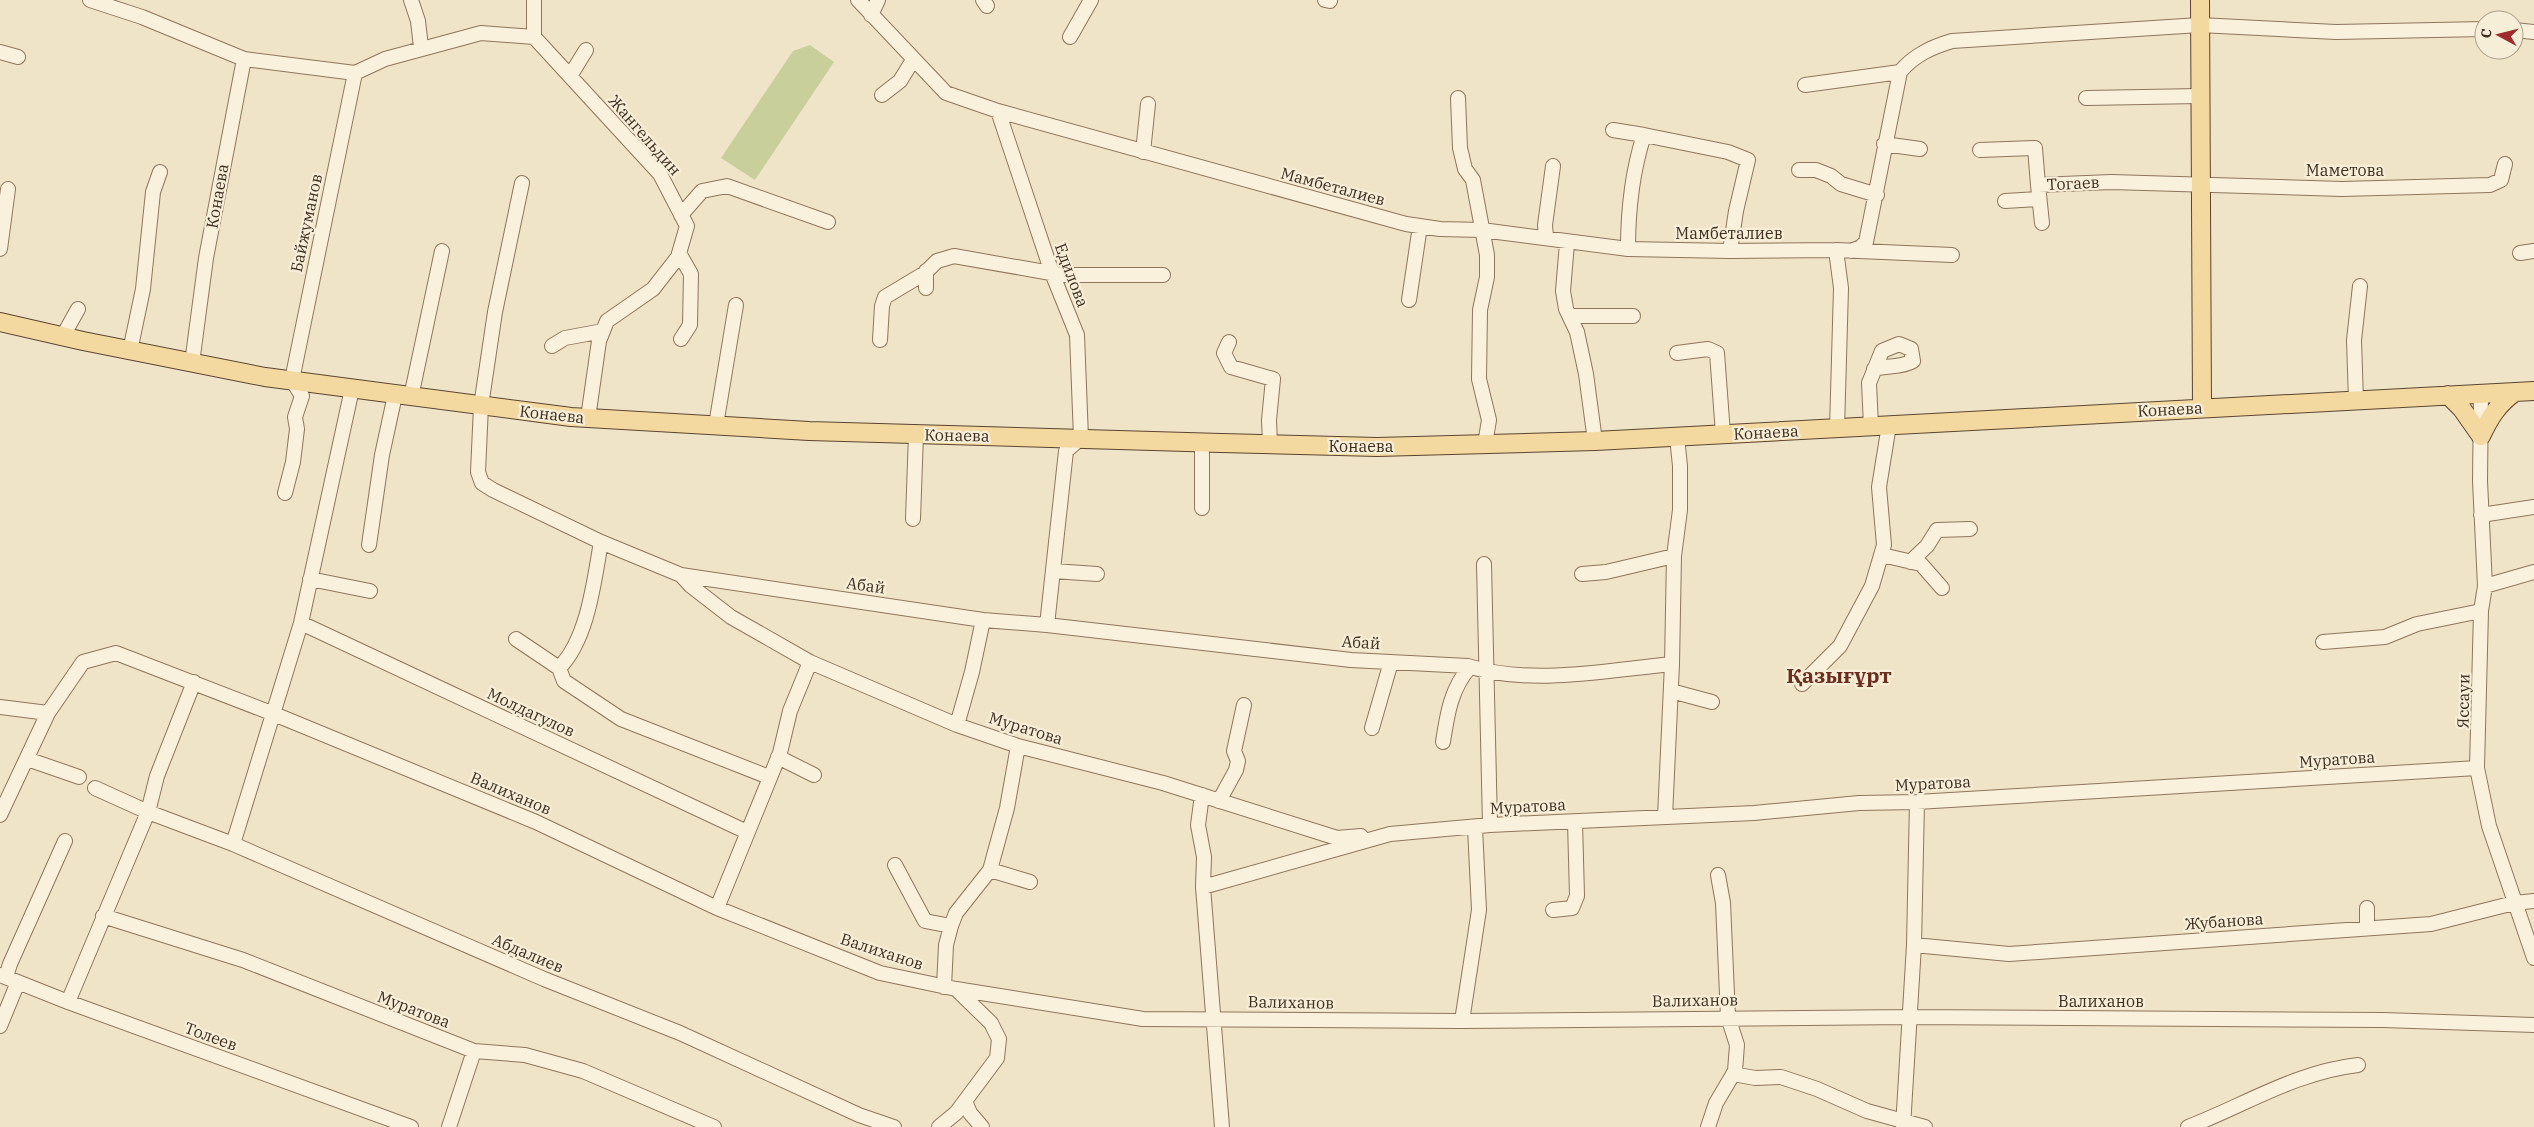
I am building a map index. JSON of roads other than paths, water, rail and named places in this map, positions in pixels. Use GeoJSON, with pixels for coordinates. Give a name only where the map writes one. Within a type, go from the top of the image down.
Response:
{"type":"FeatureCollection","features":[{"type":"Feature","properties":{"kind":"main road"},"geometry":{"type":"LineString","coordinates":[[2200,0],[2202,407]]}},
{"type":"Feature","properties":{"kind":"main road","name":"Конаева"},"geometry":{"type":"LineString","coordinates":[[0,322],[130,351],[292,380],[403,396],[588,418],[916,434],[1202,443],[1376,447],[1595,441],[2202,407],[2534,391]]}},
{"type":"Feature","properties":{"kind":"main road"},"geometry":{"type":"LineString","coordinates":[[2481,436],[2491,414],[2502,401],[2515,392]]}},
{"type":"Feature","properties":{"kind":"main road"},"geometry":{"type":"LineString","coordinates":[[2448,395],[2462,409],[2481,436]]}},
{"type":"Feature","properties":{"kind":"street"},"geometry":{"type":"LineString","coordinates":[[90,0],[142,17],[244,59],[355,74],[385,58],[421,47],[481,33],[534,37],[534,0]]}},
{"type":"Feature","properties":{"kind":"street"},"geometry":{"type":"LineString","coordinates":[[411,0],[418,21],[421,47]]}},
{"type":"Feature","properties":{"kind":"street","name":"Мамбеталиев"},"geometry":{"type":"LineString","coordinates":[[858,0],[946,93],[998,111],[1396,222],[1420,226],[1482,230],[1628,249],[1730,252],[1843,251],[1952,255]]}},
{"type":"Feature","properties":{"kind":"street"},"geometry":{"type":"LineString","coordinates":[[872,15],[878,0]]}},
{"type":"Feature","properties":{"kind":"street"},"geometry":{"type":"LineString","coordinates":[[1070,37],[1091,0]]}},
{"type":"Feature","properties":{"kind":"street"},"geometry":{"type":"LineString","coordinates":[[1837,428],[1843,251],[1861,247],[1866,242],[1877,196],[1884,144],[1900,72],[1907,63],[1930,47],[1952,41],[2200,25],[2336,32],[2474,29]]}},
{"type":"Feature","properties":{"kind":"street","name":"Жангельдин"},"geometry":{"type":"LineString","coordinates":[[534,37],[660,174],[687,226],[679,253],[653,289],[607,321],[599,341],[588,418]]}},
{"type":"Feature","properties":{"kind":"street"},"geometry":{"type":"LineString","coordinates":[[570,76],[586,50]]}},
{"type":"Feature","properties":{"kind":"street"},"geometry":{"type":"LineString","coordinates":[[0,52],[18,57]]}},
{"type":"Feature","properties":{"kind":"street","name":"Конаева"},"geometry":{"type":"LineString","coordinates":[[192,363],[206,258],[244,59]]}},
{"type":"Feature","properties":{"kind":"street"},"geometry":{"type":"LineString","coordinates":[[882,95],[900,81],[913,60]]}},
{"type":"Feature","properties":{"kind":"street"},"geometry":{"type":"LineString","coordinates":[[1804,85],[1900,72]]}},
{"type":"Feature","properties":{"kind":"street","name":"Байжуманов"},"geometry":{"type":"LineString","coordinates":[[292,380],[355,74]]}},
{"type":"Feature","properties":{"kind":"street"},"geometry":{"type":"LineString","coordinates":[[2086,98],[2200,96]]}},
{"type":"Feature","properties":{"kind":"street"},"geometry":{"type":"LineString","coordinates":[[1458,98],[1460,148],[1465,169],[1473,180],[1487,256],[1488,277],[1480,318],[1479,379],[1488,420],[1485,444]]}},
{"type":"Feature","properties":{"kind":"street"},"geometry":{"type":"LineString","coordinates":[[1143,152],[1148,104]]}},
{"type":"Feature","properties":{"kind":"street","name":"Едилова"},"geometry":{"type":"LineString","coordinates":[[998,111],[1052,273],[1077,335],[1081,438]]}},
{"type":"Feature","properties":{"kind":"street"},"geometry":{"type":"LineString","coordinates":[[1613,130],[1728,152],[1748,160],[1736,211],[1730,252]]}},
{"type":"Feature","properties":{"kind":"street"},"geometry":{"type":"LineString","coordinates":[[1628,249],[1631,196],[1637,158],[1644,135]]}},
{"type":"Feature","properties":{"kind":"street"},"geometry":{"type":"LineString","coordinates":[[1884,144],[1920,149]]}},
{"type":"Feature","properties":{"kind":"street","name":"Тогаев"},"geometry":{"type":"LineString","coordinates":[[1980,150],[2035,148],[2038,192],[2112,182],[2200,185]]}},
{"type":"Feature","properties":{"kind":"street","name":"Маметова"},"geometry":{"type":"LineString","coordinates":[[2200,185],[2342,189],[2490,185],[2501,180],[2505,164]]}},
{"type":"Feature","properties":{"kind":"street"},"geometry":{"type":"LineString","coordinates":[[1546,238],[1545,225],[1552,166]]}},
{"type":"Feature","properties":{"kind":"street"},"geometry":{"type":"LineString","coordinates":[[1799,170],[1816,170],[1831,176],[1841,184],[1877,196]]}},
{"type":"Feature","properties":{"kind":"street"},"geometry":{"type":"LineString","coordinates":[[130,351],[142,289],[153,192],[160,172]]}},
{"type":"Feature","properties":{"kind":"street"},"geometry":{"type":"LineString","coordinates":[[522,182],[495,312],[481,406],[478,472],[482,483],[600,542],[681,575]]}},
{"type":"Feature","properties":{"kind":"street"},"geometry":{"type":"LineString","coordinates":[[681,215],[702,192],[727,186],[828,222]]}},
{"type":"Feature","properties":{"kind":"street"},"geometry":{"type":"LineString","coordinates":[[0,249],[8,189]]}},
{"type":"Feature","properties":{"kind":"street"},"geometry":{"type":"LineString","coordinates":[[2005,202],[2038,192],[2042,223]]}},
{"type":"Feature","properties":{"kind":"street"},"geometry":{"type":"LineString","coordinates":[[1408,300],[1420,226]]}},
{"type":"Feature","properties":{"kind":"street"},"geometry":{"type":"LineString","coordinates":[[1567,242],[1563,291],[1566,309],[1571,316],[1586,374],[1595,441]]}},
{"type":"Feature","properties":{"kind":"street"},"geometry":{"type":"LineString","coordinates":[[369,545],[382,454],[403,396],[442,251]]}},
{"type":"Feature","properties":{"kind":"street"},"geometry":{"type":"LineString","coordinates":[[2520,253],[2534,251]]}},
{"type":"Feature","properties":{"kind":"street"},"geometry":{"type":"LineString","coordinates":[[679,253],[691,274],[690,325],[682,339]]}},
{"type":"Feature","properties":{"kind":"street"},"geometry":{"type":"LineString","coordinates":[[880,340],[882,306],[885,297],[926,271],[937,261],[954,256],[1062,276],[1163,275]]}},
{"type":"Feature","properties":{"kind":"street"},"geometry":{"type":"LineString","coordinates":[[926,271],[926,288]]}},
{"type":"Feature","properties":{"kind":"street"},"geometry":{"type":"LineString","coordinates":[[2356,401],[2354,340],[2360,286]]}},
{"type":"Feature","properties":{"kind":"street"},"geometry":{"type":"LineString","coordinates":[[716,425],[736,304]]}},
{"type":"Feature","properties":{"kind":"street"},"geometry":{"type":"LineString","coordinates":[[64,336],[78,309]]}},
{"type":"Feature","properties":{"kind":"street"},"geometry":{"type":"LineString","coordinates":[[1571,316],[1633,316]]}},
{"type":"Feature","properties":{"kind":"street"},"geometry":{"type":"LineString","coordinates":[[552,346],[565,338],[603,331]]}},
{"type":"Feature","properties":{"kind":"street"},"geometry":{"type":"LineString","coordinates":[[1229,342],[1224,353],[1231,367],[1273,379],[1269,420],[1270,444]]}},
{"type":"Feature","properties":{"kind":"street"},"geometry":{"type":"LineString","coordinates":[[1677,354],[1708,349],[1717,353],[1723,434]]}},
{"type":"Feature","properties":{"kind":"street"},"geometry":{"type":"LineString","coordinates":[[1871,426],[1869,383],[1874,368]]}},
{"type":"Feature","properties":{"kind":"street"},"geometry":{"type":"LineString","coordinates":[[285,493],[293,462],[297,429],[295,417],[302,396],[292,380]]}},
{"type":"Feature","properties":{"kind":"street"},"geometry":{"type":"LineString","coordinates":[[233,844],[301,623],[352,389]]}},
{"type":"Feature","properties":{"kind":"street","name":"Яссауи"},"geometry":{"type":"LineString","coordinates":[[2481,393],[2481,515],[2485,586],[2482,611],[2477,768],[2489,826],[2534,958]]}},
{"type":"Feature","properties":{"kind":"street"},"geometry":{"type":"LineString","coordinates":[[1802,684],[1840,646],[1872,586],[1884,544],[1879,487],[1888,426]]}},
{"type":"Feature","properties":{"kind":"street"},"geometry":{"type":"LineString","coordinates":[[913,519],[916,434]]}},
{"type":"Feature","properties":{"kind":"street"},"geometry":{"type":"LineString","coordinates":[[1665,817],[1672,664],[1674,556],[1680,510],[1680,466],[1677,437]]}},
{"type":"Feature","properties":{"kind":"street"},"geometry":{"type":"LineString","coordinates":[[1047,625],[1066,451],[1081,438]]}},
{"type":"Feature","properties":{"kind":"street"},"geometry":{"type":"LineString","coordinates":[[1202,443],[1202,508]]}},
{"type":"Feature","properties":{"kind":"street"},"geometry":{"type":"LineString","coordinates":[[2481,515],[2534,507]]}},
{"type":"Feature","properties":{"kind":"street"},"geometry":{"type":"LineString","coordinates":[[1910,562],[1927,546],[1937,530],[1970,529]]}},
{"type":"Feature","properties":{"kind":"street"},"geometry":{"type":"LineString","coordinates":[[559,668],[568,659],[592,597],[600,542]]}},
{"type":"Feature","properties":{"kind":"street"},"geometry":{"type":"LineString","coordinates":[[1882,555],[1921,564],[1942,588]]}},
{"type":"Feature","properties":{"kind":"street"},"geometry":{"type":"LineString","coordinates":[[1582,574],[1606,572],[1674,556]]}},
{"type":"Feature","properties":{"kind":"street"},"geometry":{"type":"LineString","coordinates":[[1484,564],[1490,826]]}},
{"type":"Feature","properties":{"kind":"street"},"geometry":{"type":"LineString","coordinates":[[1054,572],[1097,574]]}},
{"type":"Feature","properties":{"kind":"street"},"geometry":{"type":"LineString","coordinates":[[2485,586],[2534,572]]}},
{"type":"Feature","properties":{"kind":"street","name":"Абай"},"geometry":{"type":"LineString","coordinates":[[681,575],[983,620],[1047,625],[1351,660],[1470,666],[1486,671],[1553,676],[1672,664]]}},
{"type":"Feature","properties":{"kind":"street","name":"Муратова"},"geometry":{"type":"LineString","coordinates":[[681,575],[691,586],[731,617],[810,662],[957,725],[1018,746],[1202,795],[1337,838],[1490,826],[1754,813],[1858,803],[1917,802],[2477,768]]}},
{"type":"Feature","properties":{"kind":"street"},"geometry":{"type":"LineString","coordinates":[[310,579],[370,591]]}},
{"type":"Feature","properties":{"kind":"street"},"geometry":{"type":"LineString","coordinates":[[2323,642],[2385,636],[2417,624],[2482,611]]}},
{"type":"Feature","properties":{"kind":"street"},"geometry":{"type":"LineString","coordinates":[[957,725],[972,672],[983,620]]}},
{"type":"Feature","properties":{"kind":"street","name":"Молдагулов"},"geometry":{"type":"LineString","coordinates":[[301,623],[748,832]]}},
{"type":"Feature","properties":{"kind":"street"},"geometry":{"type":"LineString","coordinates":[[516,639],[559,668],[564,681],[621,719],[769,777]]}},
{"type":"Feature","properties":{"kind":"street","name":"Валиханов"},"geometry":{"type":"LineString","coordinates":[[48,713],[83,662],[116,653],[274,714],[536,822],[718,908],[880,973],[950,988],[1143,1019],[1462,1021],[1728,1017],[2374,1020],[2534,1024]]}},
{"type":"Feature","properties":{"kind":"street"},"geometry":{"type":"LineString","coordinates":[[718,908],[778,757],[790,711],[810,662]]}},
{"type":"Feature","properties":{"kind":"street"},"geometry":{"type":"LineString","coordinates":[[1372,728],[1391,662]]}},
{"type":"Feature","properties":{"kind":"street"},"geometry":{"type":"LineString","coordinates":[[1443,742],[1449,706],[1461,677],[1470,666]]}},
{"type":"Feature","properties":{"kind":"street"},"geometry":{"type":"LineString","coordinates":[[68,1002],[148,812],[156,776],[194,682]]}},
{"type":"Feature","properties":{"kind":"street"},"geometry":{"type":"LineString","coordinates":[[1671,692],[1712,702]]}},
{"type":"Feature","properties":{"kind":"street"},"geometry":{"type":"LineString","coordinates":[[1219,801],[1236,770],[1238,761],[1234,751],[1244,705]]}},
{"type":"Feature","properties":{"kind":"street"},"geometry":{"type":"LineString","coordinates":[[0,707],[48,713],[0,815]]}},
{"type":"Feature","properties":{"kind":"street"},"geometry":{"type":"LineString","coordinates":[[939,1127],[956,1113],[997,1058],[998,1040],[992,1024],[950,988],[946,945],[956,913],[990,870],[1007,808],[1018,746]]}},
{"type":"Feature","properties":{"kind":"street"},"geometry":{"type":"LineString","coordinates":[[778,757],[814,774]]}},
{"type":"Feature","properties":{"kind":"street"},"geometry":{"type":"LineString","coordinates":[[27,759],[79,777]]}},
{"type":"Feature","properties":{"kind":"street","name":"Абдалиев"},"geometry":{"type":"LineString","coordinates":[[95,788],[148,812],[233,844],[544,979],[680,1033],[860,1115],[894,1127]]}},
{"type":"Feature","properties":{"kind":"street"},"geometry":{"type":"LineString","coordinates":[[1202,795],[1198,825],[1204,858],[1203,888],[1222,1127]]}},
{"type":"Feature","properties":{"kind":"street"},"geometry":{"type":"LineString","coordinates":[[1903,1124],[1908,1018],[1914,945],[1917,802]]}},
{"type":"Feature","properties":{"kind":"street"},"geometry":{"type":"LineString","coordinates":[[1553,910],[1572,908],[1577,896],[1575,822]]}},
{"type":"Feature","properties":{"kind":"street"},"geometry":{"type":"LineString","coordinates":[[1462,1021],[1478,910],[1475,828]]}},
{"type":"Feature","properties":{"kind":"street","name":"Муратова"},"geometry":{"type":"LineString","coordinates":[[1203,888],[1390,834]]}},
{"type":"Feature","properties":{"kind":"street"},"geometry":{"type":"LineString","coordinates":[[0,1026],[10,964],[65,841]]}},
{"type":"Feature","properties":{"kind":"street"},"geometry":{"type":"LineString","coordinates":[[895,865],[925,921],[951,926]]}},
{"type":"Feature","properties":{"kind":"street"},"geometry":{"type":"LineString","coordinates":[[990,870],[1030,882]]}},
{"type":"Feature","properties":{"kind":"street"},"geometry":{"type":"LineString","coordinates":[[1708,1127],[1716,1103],[1733,1074],[1737,1045],[1728,1017],[1723,903],[1718,875]]}},
{"type":"Feature","properties":{"kind":"street","name":"Жубанова"},"geometry":{"type":"LineString","coordinates":[[1914,945],[2009,954],[2431,924],[2514,903],[2534,901]]}},
{"type":"Feature","properties":{"kind":"street"},"geometry":{"type":"LineString","coordinates":[[2367,908],[2367,928]]}},
{"type":"Feature","properties":{"kind":"street","name":"Муратова"},"geometry":{"type":"LineString","coordinates":[[103,916],[243,960],[474,1051],[525,1055],[583,1071],[714,1127]]}},
{"type":"Feature","properties":{"kind":"street","name":"Толеев"},"geometry":{"type":"LineString","coordinates":[[8,978],[68,1002],[410,1127]]}},
{"type":"Feature","properties":{"kind":"street"},"geometry":{"type":"LineString","coordinates":[[449,1127],[474,1051]]}},
{"type":"Feature","properties":{"kind":"street"},"geometry":{"type":"LineString","coordinates":[[2188,1127],[2227,1112],[2290,1081],[2329,1068],[2358,1065]]}},
{"type":"Feature","properties":{"kind":"street"},"geometry":{"type":"LineString","coordinates":[[1733,1074],[1754,1078],[1781,1077],[1817,1089],[1867,1111],[1903,1124],[1925,1127]]}},
{"type":"Feature","properties":{"kind":"street"},"geometry":{"type":"LineString","coordinates":[[964,1101],[970,1114],[982,1127]]}},
{"type":"Feature","properties":{"kind":"district","name":"Қазығұрт"},"geometry":{"type":"Point","coordinates":[1839,676]}}]}
